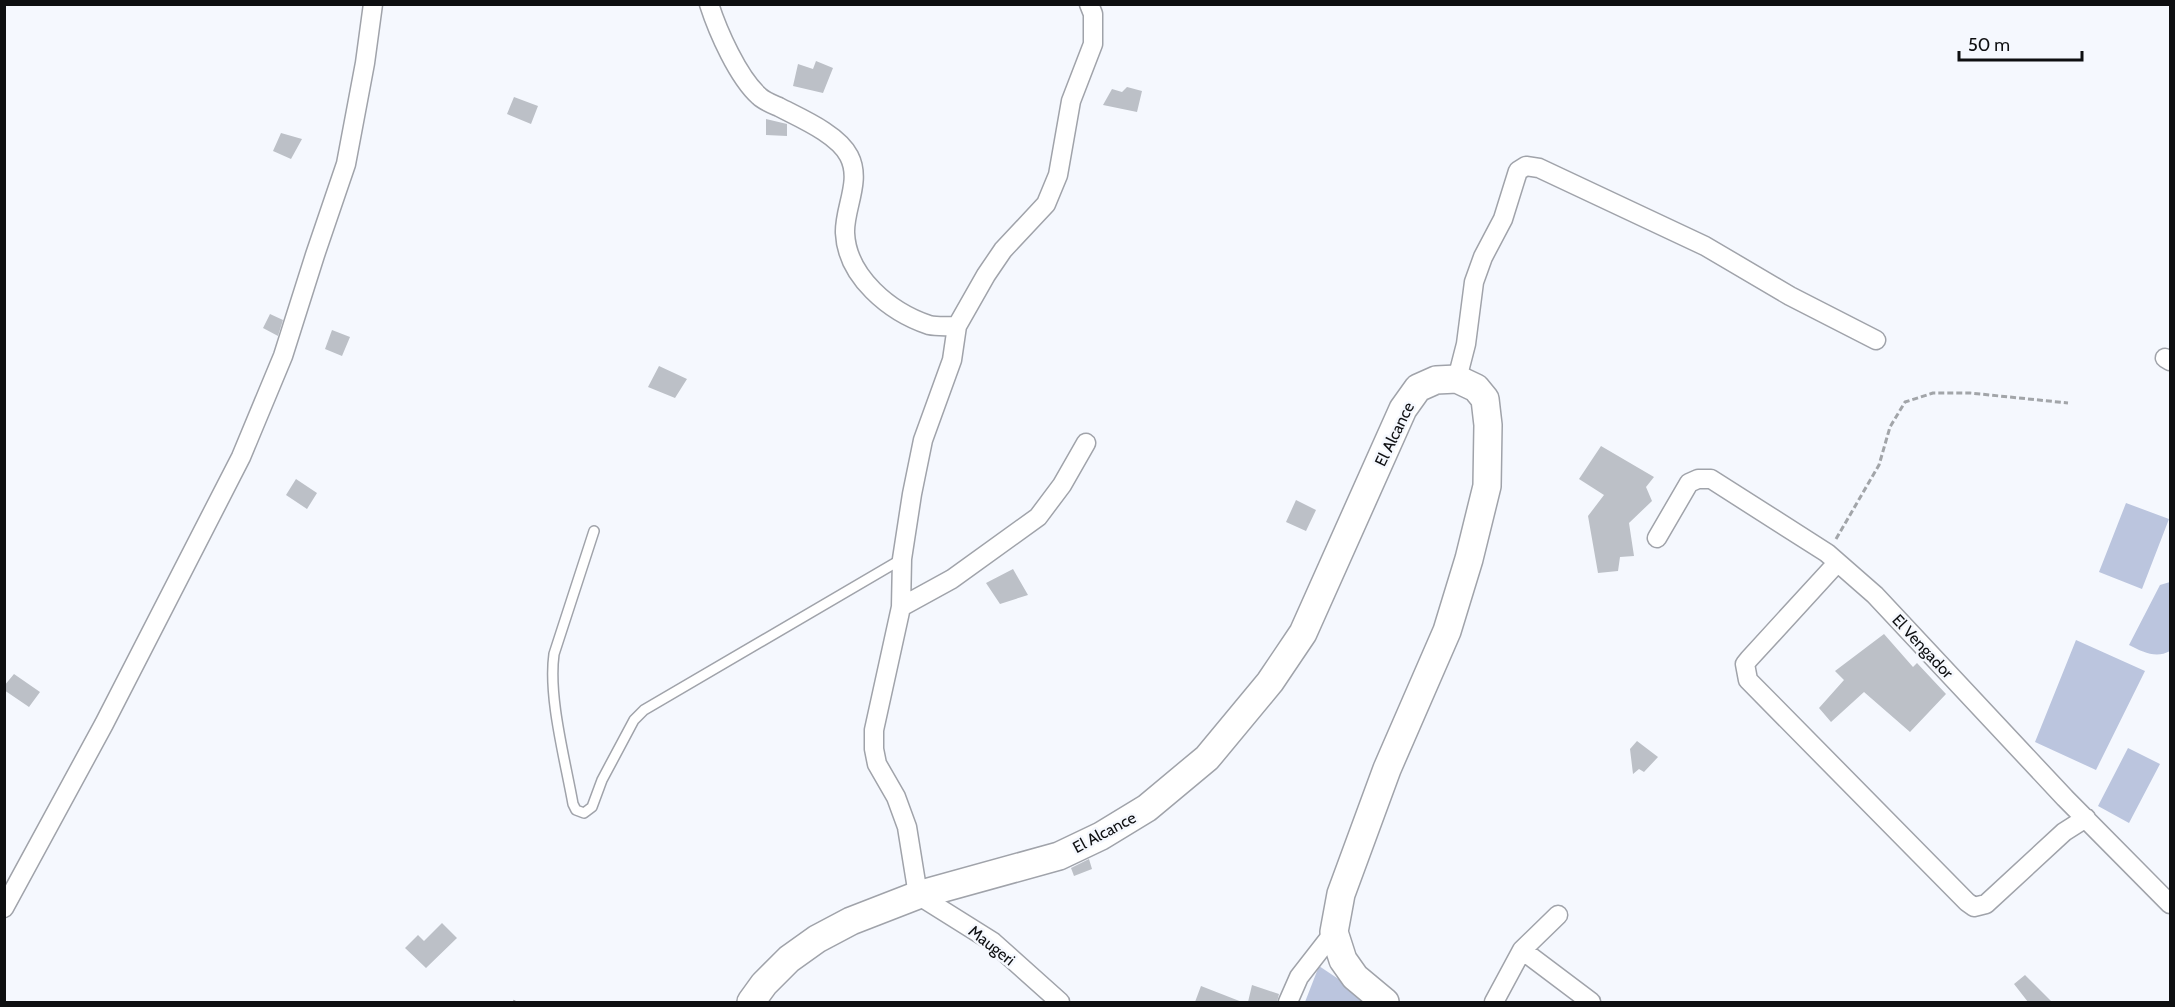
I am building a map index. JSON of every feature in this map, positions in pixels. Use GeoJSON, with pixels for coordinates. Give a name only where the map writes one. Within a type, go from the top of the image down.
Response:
{"type":"FeatureCollection","features":[{"type":"Feature","properties":{"kind":"street"},"geometry":{"type":"LineString","coordinates":[[4,908],[104,724],[241,457],[284,356],[346,164],[365,63],[373,4]]}},
{"type":"Feature","properties":{"kind":"street"},"geometry":{"type":"LineString","coordinates":[[709,4],[743,79],[760,98],[817,126],[835,140],[849,156],[854,174],[845,231],[849,257],[865,282],[882,299],[903,314],[932,326],[957,326]]}},
{"type":"Feature","properties":{"kind":"street"},"geometry":{"type":"LineString","coordinates":[[918,895],[905,819],[896,797],[877,764],[873,749],[874,730],[901,607],[902,558],[912,494],[923,440],[952,360],[957,326],[1003,250],[1046,204],[1058,175],[1071,101],[1093,44],[1093,14],[1089,4]]}},
{"type":"Feature","properties":{"kind":"street"},"geometry":{"type":"LineString","coordinates":[[1288,1002],[1299,976],[1334,932],[1341,894],[1387,769],[1446,631],[1469,559],[1486,486],[1488,425],[1485,399],[1476,388],[1457,379],[1466,344],[1474,282],[1483,257],[1503,219],[1518,171],[1526,166],[1539,168],[1705,246],[1790,296],[1876,340]]}},
{"type":"Feature","properties":{"kind":"street","name":"El Alcance"},"geometry":{"type":"LineString","coordinates":[[751,1002],[764,984],[789,959],[817,939],[851,921],[918,895],[1059,856],[1101,836],[1147,808],[1207,758],[1270,682],[1303,633],[1403,409],[1418,388],[1436,380],[1457,379]]}},
{"type":"Feature","properties":{"kind":"street"},"geometry":{"type":"LineString","coordinates":[[901,607],[952,579],[1038,517],[1062,485],[1086,443]]}},
{"type":"Feature","properties":{"kind":"street","name":"El Vengador"},"geometry":{"type":"LineString","coordinates":[[1657,538],[1689,483],[1698,479],[1711,479],[1832,558],[1875,595],[2065,798],[2170,904]]}},
{"type":"Feature","properties":{"kind":"street"},"geometry":{"type":"LineString","coordinates":[[1832,558],[1749,658],[1745,664],[1748,680],[1974,907],[1986,904],[2064,832],[2086,818]]}},
{"type":"Feature","properties":{"kind":"street","name":"Maugeri"},"geometry":{"type":"LineString","coordinates":[[918,895],[993,942],[1060,1002]]}},
{"type":"Feature","properties":{"kind":"street"},"geometry":{"type":"LineString","coordinates":[[1494,1002],[1522,950],[1558,915]]}},
{"type":"Feature","properties":{"kind":"street"},"geometry":{"type":"LineString","coordinates":[[1334,932],[1343,960],[1355,977],[1385,1002]]}},
{"type":"Feature","properties":{"kind":"street"},"geometry":{"type":"LineString","coordinates":[[1522,950],[1591,1002]]}},
{"type":"Feature","properties":{"kind":"lane"},"geometry":{"type":"LineString","coordinates":[[594,531],[554,654],[552,670],[553,692],[573,807],[584,813],[592,807],[602,780],[634,720],[644,710],[902,558]]}},
{"type":"Feature","properties":{"kind":"path"},"geometry":{"type":"LineString","coordinates":[[1832,558],[1880,465],[1890,427],[1905,402],[1933,393],[1970,393],[2068,403]]}},
{"type":"Feature","properties":{"kind":"shaded area"},"geometry":{"type":"Polygon","coordinates":[[[2126,503],[2169,519],[2142,589],[2099,572],[2126,503]]]}},
{"type":"Feature","properties":{"kind":"shaded area"},"geometry":{"type":"Polygon","coordinates":[[[2170,582],[2170,651],[2155,654],[2129,645],[2160,585],[2170,582]]]}},
{"type":"Feature","properties":{"kind":"shaded area"},"geometry":{"type":"Polygon","coordinates":[[[2076,640],[2145,671],[2096,770],[2035,742],[2076,640]]]}},
{"type":"Feature","properties":{"kind":"shaded area"},"geometry":{"type":"Polygon","coordinates":[[[2128,748],[2160,764],[2129,823],[2098,806],[2128,748]]]}},
{"type":"Feature","properties":{"kind":"shaded area"},"geometry":{"type":"Polygon","coordinates":[[[1319,966],[1373,1002],[1305,1002],[1319,966]]]}},
{"type":"Feature","properties":{"kind":"building"},"geometry":{"type":"Polygon","coordinates":[[[816,61],[833,68],[823,93],[793,86],[798,64],[813,69],[816,61]]]}},
{"type":"Feature","properties":{"kind":"building"},"geometry":{"type":"Polygon","coordinates":[[[1127,87],[1142,91],[1137,112],[1103,105],[1112,89],[1122,92],[1127,87]]]}},
{"type":"Feature","properties":{"kind":"building"},"geometry":{"type":"Polygon","coordinates":[[[514,97],[538,106],[531,124],[507,114],[514,97]]]}},
{"type":"Feature","properties":{"kind":"building"},"geometry":{"type":"Polygon","coordinates":[[[766,119],[787,124],[787,136],[766,135],[766,119]]]}},
{"type":"Feature","properties":{"kind":"building"},"geometry":{"type":"Polygon","coordinates":[[[281,133],[302,139],[291,159],[273,151],[281,133]]]}},
{"type":"Feature","properties":{"kind":"building"},"geometry":{"type":"Polygon","coordinates":[[[270,314],[283,320],[278,336],[263,328],[270,314]]]}},
{"type":"Feature","properties":{"kind":"building"},"geometry":{"type":"Polygon","coordinates":[[[332,330],[350,337],[342,356],[325,349],[332,330]]]}},
{"type":"Feature","properties":{"kind":"building"},"geometry":{"type":"Polygon","coordinates":[[[659,366],[687,379],[675,398],[648,387],[659,366]]]}},
{"type":"Feature","properties":{"kind":"building"},"geometry":{"type":"Polygon","coordinates":[[[1601,446],[1654,477],[1646,487],[1652,501],[1629,523],[1634,556],[1620,557],[1618,571],[1598,573],[1588,516],[1604,495],[1579,479],[1601,446]]]}},
{"type":"Feature","properties":{"kind":"building"},"geometry":{"type":"Polygon","coordinates":[[[296,479],[317,493],[307,509],[286,495],[296,479]]]}},
{"type":"Feature","properties":{"kind":"building"},"geometry":{"type":"Polygon","coordinates":[[[1296,500],[1316,510],[1306,531],[1286,522],[1296,500]]]}},
{"type":"Feature","properties":{"kind":"building"},"geometry":{"type":"Polygon","coordinates":[[[1013,569],[1028,595],[1000,604],[986,583],[1013,569]]]}},
{"type":"Feature","properties":{"kind":"building"},"geometry":{"type":"Polygon","coordinates":[[[1884,634],[1913,667],[1917,663],[1946,694],[1910,732],[1864,692],[1831,722],[1819,708],[1844,680],[1835,671],[1884,634]]]}},
{"type":"Feature","properties":{"kind":"building"},"geometry":{"type":"Polygon","coordinates":[[[14,674],[40,692],[29,707],[4,690],[4,686],[14,674]]]}},
{"type":"Feature","properties":{"kind":"building"},"geometry":{"type":"Polygon","coordinates":[[[1637,741],[1658,757],[1644,772],[1639,769],[1633,774],[1630,749],[1637,741]]]}},
{"type":"Feature","properties":{"kind":"building"},"geometry":{"type":"Polygon","coordinates":[[[1089,859],[1092,869],[1074,876],[1071,868],[1089,859]]]}},
{"type":"Feature","properties":{"kind":"building"},"geometry":{"type":"Polygon","coordinates":[[[442,923],[457,938],[426,968],[405,948],[418,935],[424,941],[442,923]]]}},
{"type":"Feature","properties":{"kind":"building"},"geometry":{"type":"Polygon","coordinates":[[[2025,975],[2052,1002],[2028,1002],[2014,984],[2025,975]]]}},
{"type":"Feature","properties":{"kind":"building"},"geometry":{"type":"Polygon","coordinates":[[[1252,985],[1279,994],[1277,1002],[1248,1002],[1252,985]]]}},
{"type":"Feature","properties":{"kind":"building"},"geometry":{"type":"Polygon","coordinates":[[[1201,986],[1242,1002],[1195,1002],[1201,986]]]}}]}
